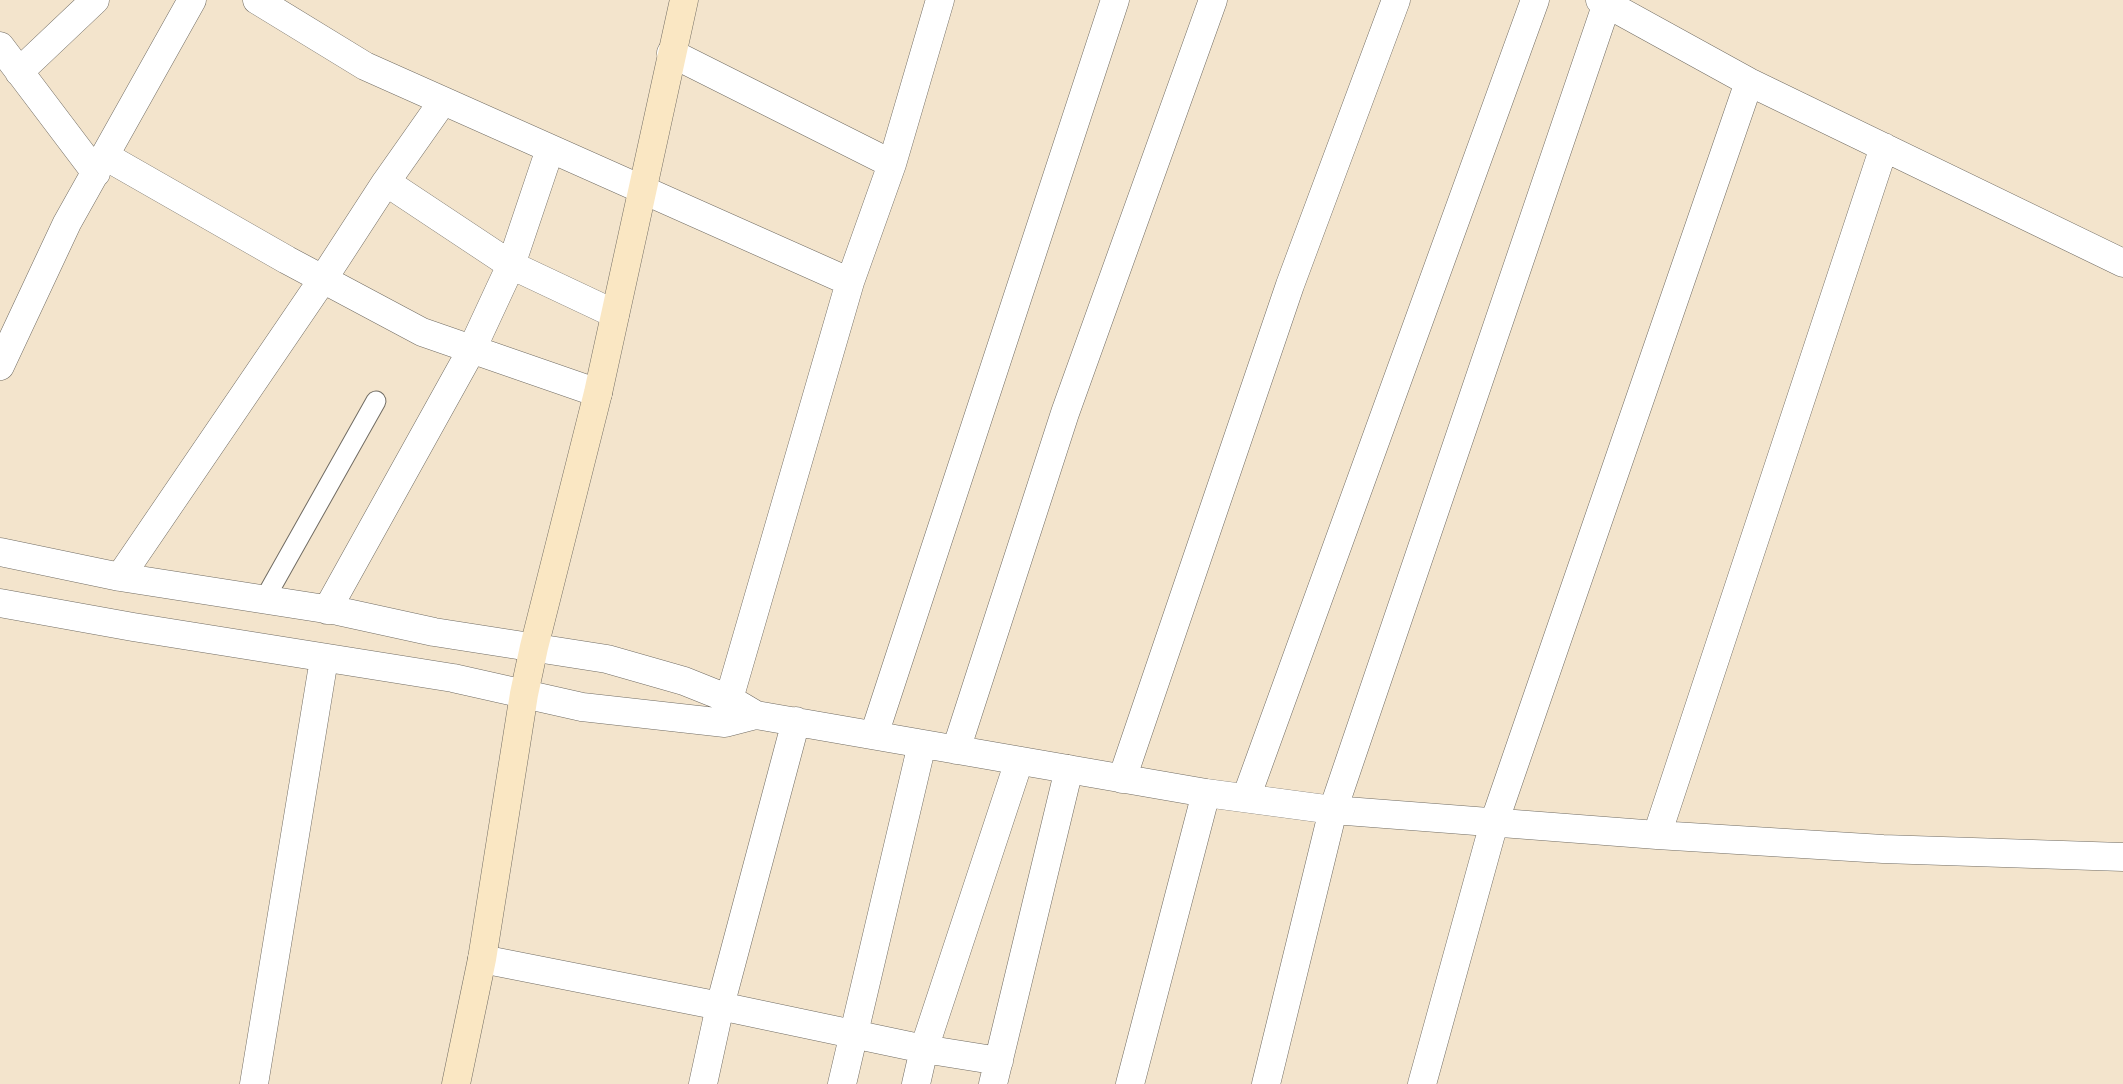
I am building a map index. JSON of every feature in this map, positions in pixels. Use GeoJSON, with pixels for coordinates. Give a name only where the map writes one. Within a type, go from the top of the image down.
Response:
{"type":"FeatureCollection","features":[{"type":"Feature","properties":{"kind":"street"},"geometry":{"type":"LineString","coordinates":[[19,72],[95,0]]}},
{"type":"Feature","properties":{"kind":"street"},"geometry":{"type":"LineString","coordinates":[[0,366],[67,223],[192,0]]}},
{"type":"Feature","properties":{"kind":"street"},"geometry":{"type":"LineString","coordinates":[[257,0],[364,66],[850,282]]}},
{"type":"Feature","properties":{"kind":"street"},"geometry":{"type":"LineString","coordinates":[[456,1084],[482,959],[524,694],[598,392],[684,0]]}},
{"type":"Feature","properties":{"kind":"street"},"geometry":{"type":"LineString","coordinates":[[727,711],[850,282],[892,164],[940,0]]}},
{"type":"Feature","properties":{"kind":"street"},"geometry":{"type":"LineString","coordinates":[[874,735],[1114,0]]}},
{"type":"Feature","properties":{"kind":"street"},"geometry":{"type":"LineString","coordinates":[[956,750],[1065,413],[1214,0]]}},
{"type":"Feature","properties":{"kind":"street"},"geometry":{"type":"LineString","coordinates":[[1122,779],[1290,285],[1396,0]]}},
{"type":"Feature","properties":{"kind":"street"},"geometry":{"type":"LineString","coordinates":[[1246,798],[1535,0]]}},
{"type":"Feature","properties":{"kind":"street"},"geometry":{"type":"LineString","coordinates":[[1266,1084],[1334,810],[1604,2],[1749,82],[2123,263]]}},
{"type":"Feature","properties":{"kind":"street"},"geometry":{"type":"LineString","coordinates":[[0,46],[19,72],[101,165],[422,332],[598,392]]}},
{"type":"Feature","properties":{"kind":"street"},"geometry":{"type":"LineString","coordinates":[[671,53],[892,164]]}},
{"type":"Feature","properties":{"kind":"street"},"geometry":{"type":"LineString","coordinates":[[1422,1084],[1494,823],[1749,82]]}},
{"type":"Feature","properties":{"kind":"street"},"geometry":{"type":"LineString","coordinates":[[120,577],[323,279],[386,182],[443,101]]}},
{"type":"Feature","properties":{"kind":"street"},"geometry":{"type":"LineString","coordinates":[[1657,835],[1884,148]]}},
{"type":"Feature","properties":{"kind":"street"},"geometry":{"type":"LineString","coordinates":[[327,610],[472,349],[511,265],[550,149]]}},
{"type":"Feature","properties":{"kind":"street"},"geometry":{"type":"LineString","coordinates":[[386,182],[511,265],[615,314]]}},
{"type":"Feature","properties":{"kind":"street"},"geometry":{"type":"LineString","coordinates":[[0,552],[120,577],[327,610],[434,632],[607,658],[684,681],[727,711]]}},
{"type":"Feature","properties":{"kind":"street"},"geometry":{"type":"LineString","coordinates":[[0,602],[132,627],[453,678],[582,707],[727,711],[796,721],[1206,794],[1334,810],[1657,835],[1883,849],[2123,857]]}},
{"type":"Feature","properties":{"kind":"street"},"geometry":{"type":"LineString","coordinates":[[254,1084],[324,659]]}},
{"type":"Feature","properties":{"kind":"street"},"geometry":{"type":"LineString","coordinates":[[703,1084],[720,1006],[796,721]]}},
{"type":"Feature","properties":{"kind":"street"},"geometry":{"type":"LineString","coordinates":[[842,1084],[922,744]]}},
{"type":"Feature","properties":{"kind":"street"},"geometry":{"type":"LineString","coordinates":[[916,1084],[924,1049],[1019,761]]}},
{"type":"Feature","properties":{"kind":"street"},"geometry":{"type":"LineString","coordinates":[[482,959],[854,1033],[924,1049],[996,1072],[1069,770]]}},
{"type":"Feature","properties":{"kind":"street"},"geometry":{"type":"LineString","coordinates":[[1130,1084],[1206,794]]}},
{"type":"Feature","properties":{"kind":"lane"},"geometry":{"type":"LineString","coordinates":[[264,600],[376,401]]}}]}
